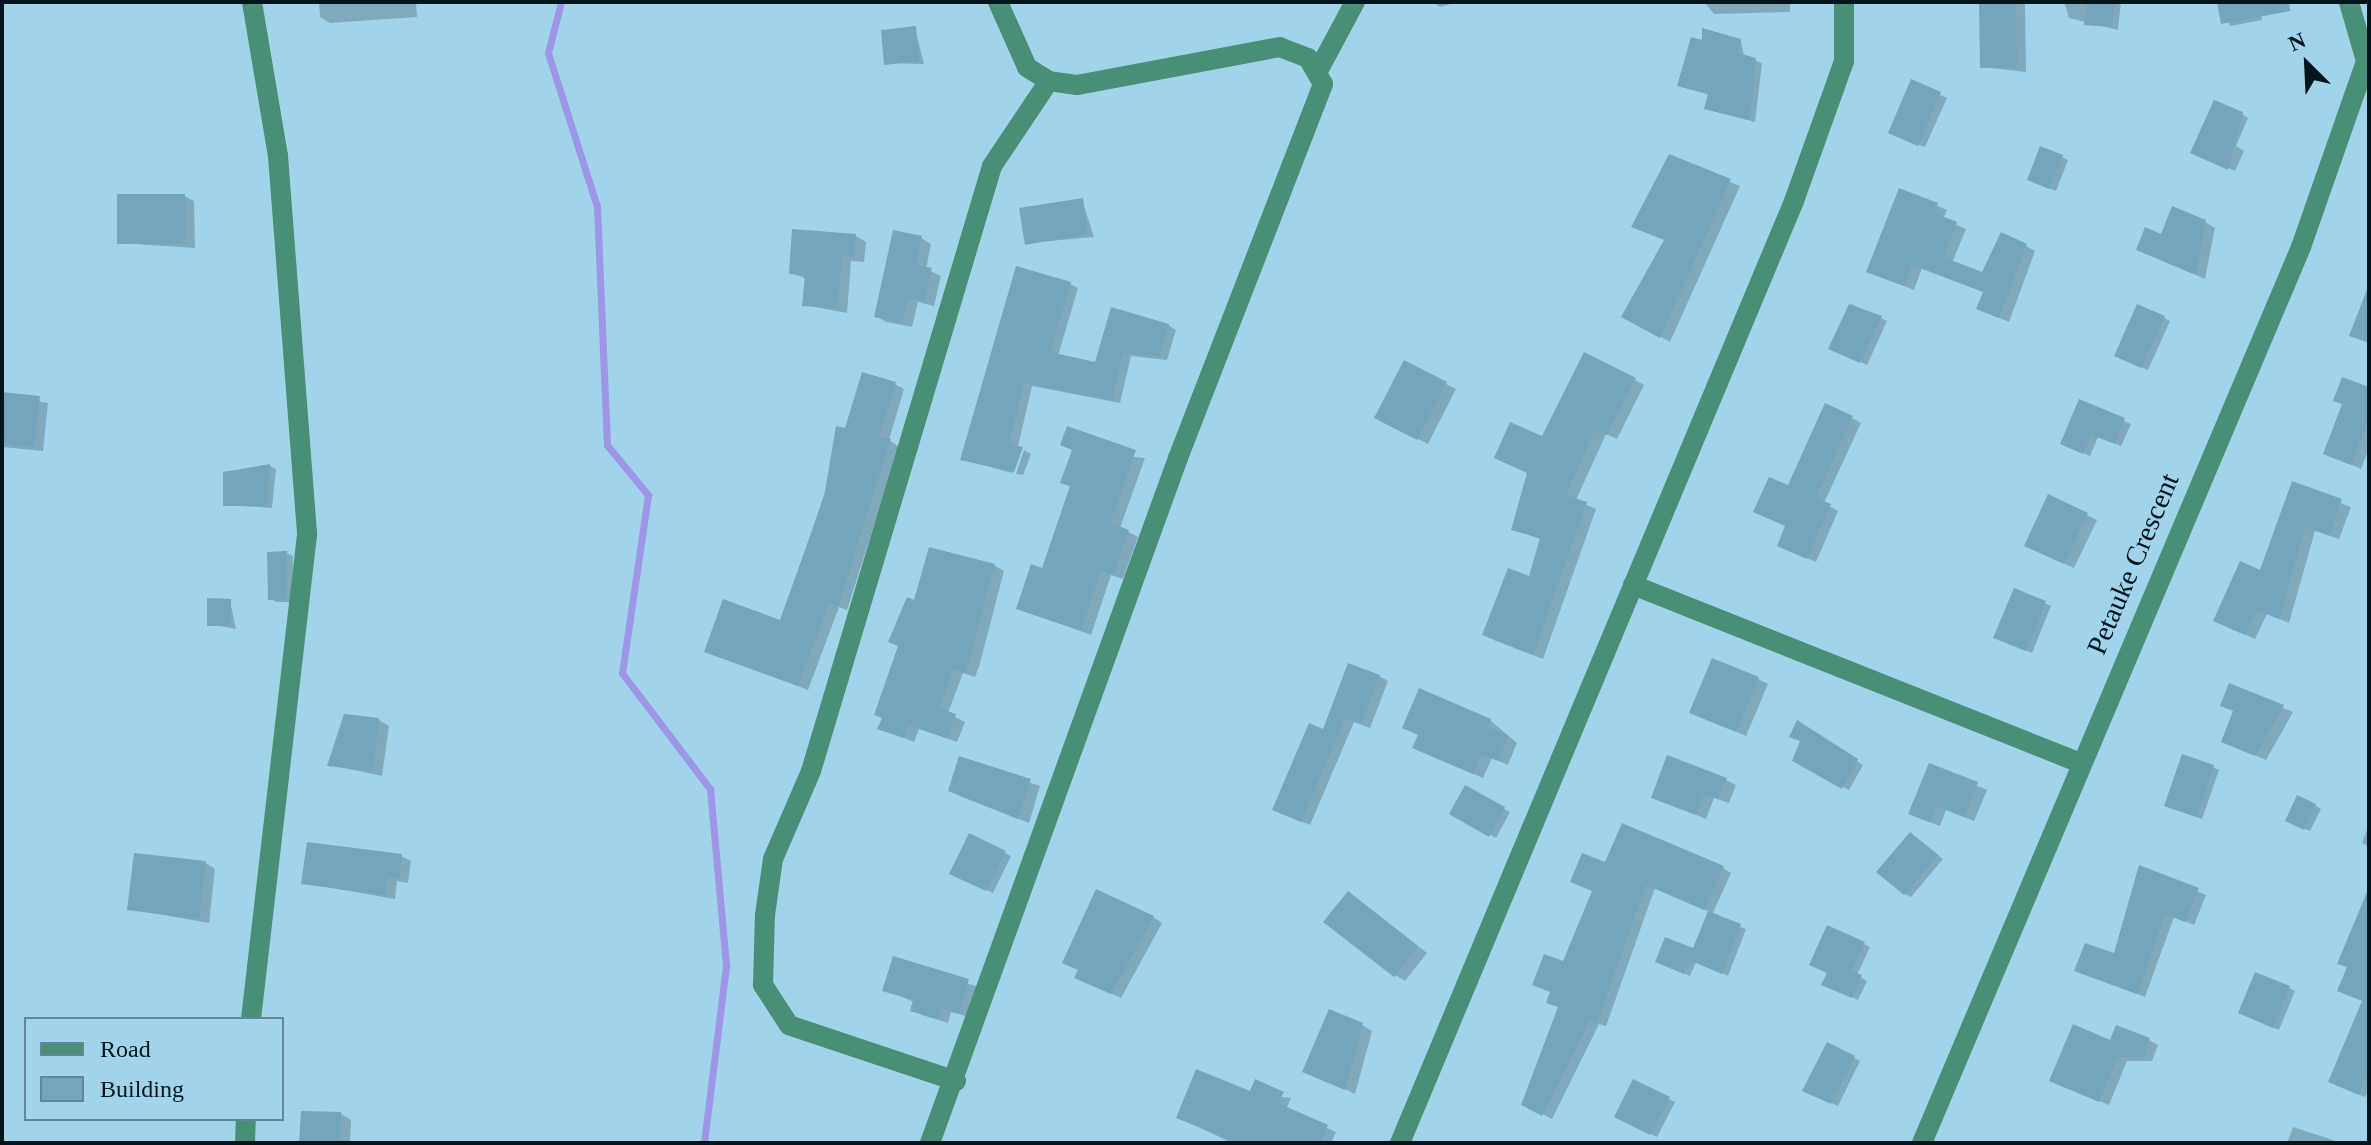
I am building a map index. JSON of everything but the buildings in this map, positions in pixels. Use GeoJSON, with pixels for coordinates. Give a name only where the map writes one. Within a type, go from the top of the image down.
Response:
{"type":"FeatureCollection","features":[{"type":"Feature","properties":{"kind":"street"},"geometry":{"type":"LineString","coordinates":[[251,1017],[307,533],[278,156],[252,2]]}},
{"type":"Feature","properties":{"kind":"street"},"geometry":{"type":"LineString","coordinates":[[998,2],[1027,67],[1049,81],[1077,85],[1280,47],[1319,69]]}},
{"type":"Feature","properties":{"kind":"street"},"geometry":{"type":"LineString","coordinates":[[930,1143],[956,1081],[1178,458],[1270,234],[1323,84],[1319,69],[1355,2]]}},
{"type":"Feature","properties":{"kind":"street"},"geometry":{"type":"LineString","coordinates":[[1400,1143],[1799,187],[1844,61],[1844,2]]}},
{"type":"Feature","properties":{"kind":"street","name":"Petauke Crescent"},"geometry":{"type":"LineString","coordinates":[[1922,1143],[2080,763],[2301,247],[2368,62],[2349,2]]}},
{"type":"Feature","properties":{"kind":"street"},"geometry":{"type":"LineString","coordinates":[[956,1081],[789,1025],[763,985],[765,915],[773,859],[811,771],[992,166],[1049,81]]}},
{"type":"Feature","properties":{"kind":"street"},"geometry":{"type":"LineString","coordinates":[[1633,585],[2080,763]]}},
{"type":"Feature","properties":{"kind":"street"},"geometry":{"type":"LineString","coordinates":[[245,1143],[246,1121]]}},
{"type":"Feature","properties":{"kind":"waterway"},"geometry":{"type":"LineString","coordinates":[[561,2],[548,53],[597,207],[607,445],[648,495],[622,673],[710,789],[726,966],[704,1143]]}}]}
